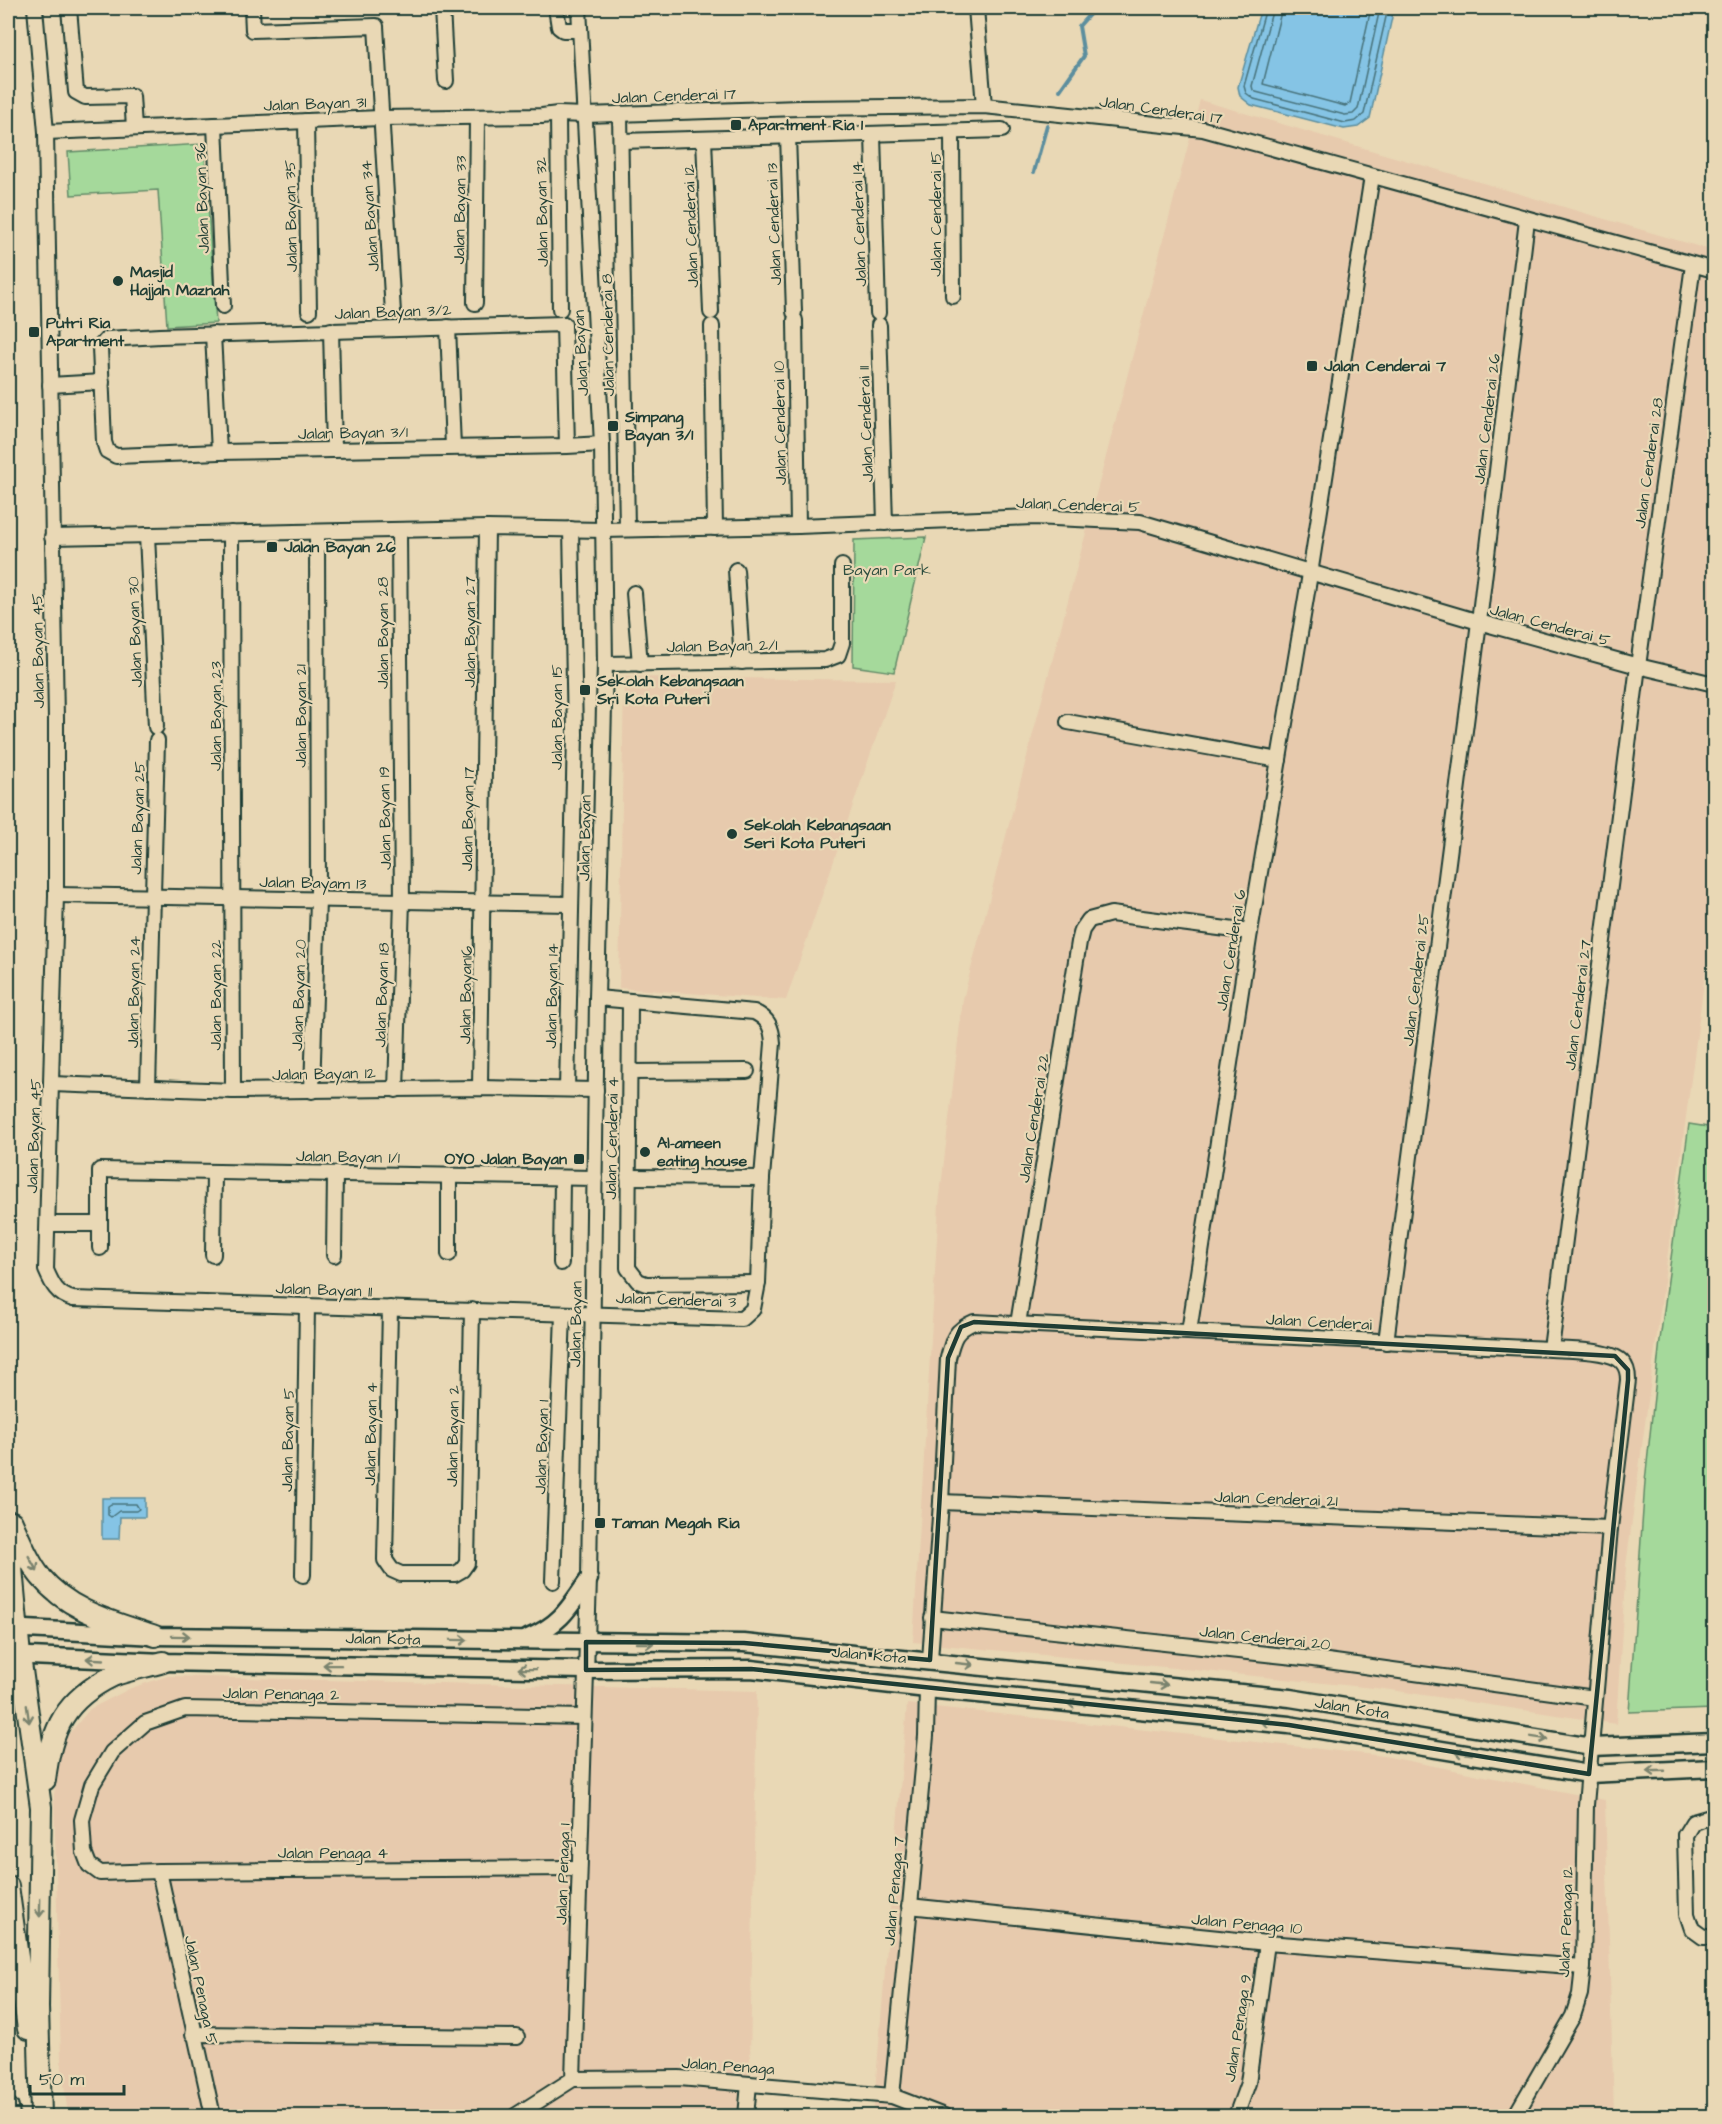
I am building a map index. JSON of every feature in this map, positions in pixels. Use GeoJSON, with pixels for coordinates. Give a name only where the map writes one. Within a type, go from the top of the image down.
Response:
{"type":"FeatureCollection","features":[{"type":"Feature","properties":{"kind":"highway"},"geometry":{"type":"LineString","coordinates":[[8,1511],[39,1575],[57,1593],[77,1607],[101,1618],[156,1636]]}},
{"type":"Feature","properties":{"kind":"highway"},"geometry":{"type":"LineString","coordinates":[[8,1524],[14,1655],[41,1807]]}},
{"type":"Feature","properties":{"kind":"highway"},"geometry":{"type":"LineString","coordinates":[[41,2116],[38,2007],[41,1807],[48,1750],[57,1727],[69,1708],[89,1690],[114,1676],[163,1662]]}},
{"type":"Feature","properties":{"kind":"highway"},"geometry":{"type":"LineString","coordinates":[[8,1886],[41,2116]]}},
{"type":"Feature","properties":{"kind":"highway"},"geometry":{"type":"LineString","coordinates":[[8,2108],[9,2116]]}},
{"type":"Feature","properties":{"kind":"main road"},"geometry":{"type":"LineString","coordinates":[[522,1641],[547,1630],[560,1620],[588,1579]]}},
{"type":"Feature","properties":{"kind":"main road","name":"Jalan Kota"},"geometry":{"type":"LineString","coordinates":[[12,1629],[156,1636],[744,1643],[1290,1698],[1592,1747],[1714,1742]]}},
{"type":"Feature","properties":{"kind":"main road","name":"Jalan Kota"},"geometry":{"type":"LineString","coordinates":[[14,1655],[163,1662],[586,1670],[751,1669],[1289,1725],[1589,1774],[1714,1768]]}},
{"type":"Feature","properties":{"kind":"street","name":"Jalan Bayan 45"},"geometry":{"type":"LineString","coordinates":[[35,8],[46,132],[56,719],[56,895],[46,1270],[57,1292]]}},
{"type":"Feature","properties":{"kind":"street"},"geometry":{"type":"LineString","coordinates":[[69,8],[76,92],[85,97],[132,96],[134,128]]}},
{"type":"Feature","properties":{"kind":"street","name":"Jalan Bayan 34"},"geometry":{"type":"LineString","coordinates":[[252,8],[253,30],[376,26],[393,313]]}},
{"type":"Feature","properties":{"kind":"street"},"geometry":{"type":"LineString","coordinates":[[442,8],[446,81]]}},
{"type":"Feature","properties":{"kind":"street"},"geometry":{"type":"LineString","coordinates":[[556,8],[559,27],[563,30],[580,30]]}},
{"type":"Feature","properties":{"kind":"street","name":"Jalan Bayan"},"geometry":{"type":"LineString","coordinates":[[579,8],[602,444],[605,664],[586,1670]]}},
{"type":"Feature","properties":{"kind":"street"},"geometry":{"type":"LineString","coordinates":[[976,8],[984,106]]}},
{"type":"Feature","properties":{"kind":"street","name":"Jalan Cenderai 17"},"geometry":{"type":"LineString","coordinates":[[585,115],[799,108],[984,106],[1203,129],[1714,270]]}},
{"type":"Feature","properties":{"kind":"street","name":"Jalan Bayan 32"},"geometry":{"type":"LineString","coordinates":[[558,114],[560,309]]}},
{"type":"Feature","properties":{"kind":"street","name":"Jalan Cenderai 8"},"geometry":{"type":"LineString","coordinates":[[620,114],[627,529]]}},
{"type":"Feature","properties":{"kind":"street","name":"Jalan Bayan 31"},"geometry":{"type":"LineString","coordinates":[[46,132],[380,118],[585,115]]}},
{"type":"Feature","properties":{"kind":"street","name":"Jalan Bayan 33"},"geometry":{"type":"LineString","coordinates":[[476,303],[477,118]]}},
{"type":"Feature","properties":{"kind":"street","name":"Jalan Bayan 35"},"geometry":{"type":"LineString","coordinates":[[306,121],[309,311]]}},
{"type":"Feature","properties":{"kind":"street","name":"Jalan Bayan 36"},"geometry":{"type":"LineString","coordinates":[[215,125],[223,306]]}},
{"type":"Feature","properties":{"kind":"street"},"geometry":{"type":"LineString","coordinates":[[621,141],[1002,130]]}},
{"type":"Feature","properties":{"kind":"street","name":"Jalan Cenderai 15"},"geometry":{"type":"LineString","coordinates":[[952,132],[952,296]]}},
{"type":"Feature","properties":{"kind":"street","name":"Jalan Cenderai 14"},"geometry":{"type":"LineString","coordinates":[[873,134],[878,319]]}},
{"type":"Feature","properties":{"kind":"street","name":"Jalan Cenderai 13"},"geometry":{"type":"LineString","coordinates":[[788,136],[794,316]]}},
{"type":"Feature","properties":{"kind":"street","name":"Jalan Cenderai 12"},"geometry":{"type":"LineString","coordinates":[[704,139],[711,319],[715,528]]}},
{"type":"Feature","properties":{"kind":"street"},"geometry":{"type":"LineString","coordinates":[[1310,574],[1372,176]]}},
{"type":"Feature","properties":{"kind":"street","name":"Jalan Cenderai 26"},"geometry":{"type":"LineString","coordinates":[[1479,622],[1527,220]]}},
{"type":"Feature","properties":{"kind":"street","name":"Jalan Cenderai 28"},"geometry":{"type":"LineString","coordinates":[[1638,666],[1693,265]]}},
{"type":"Feature","properties":{"kind":"street","name":"Jalan Cenderai 10"},"geometry":{"type":"LineString","coordinates":[[794,316],[798,526]]}},
{"type":"Feature","properties":{"kind":"street","name":"Jalan Cenderai 11"},"geometry":{"type":"LineString","coordinates":[[878,319],[885,523]]}},
{"type":"Feature","properties":{"kind":"street","name":"Jalan Bayan 3/2"},"geometry":{"type":"LineString","coordinates":[[102,382],[100,347],[107,339],[564,324],[567,446]]}},
{"type":"Feature","properties":{"kind":"street"},"geometry":{"type":"LineString","coordinates":[[447,327],[453,447]]}},
{"type":"Feature","properties":{"kind":"street"},"geometry":{"type":"LineString","coordinates":[[331,330],[334,450]]}},
{"type":"Feature","properties":{"kind":"street"},"geometry":{"type":"LineString","coordinates":[[213,334],[219,452]]}},
{"type":"Feature","properties":{"kind":"street"},"geometry":{"type":"LineString","coordinates":[[50,386],[102,382]]}},
{"type":"Feature","properties":{"kind":"street","name":"Jalan Bayan 3/1"},"geometry":{"type":"LineString","coordinates":[[102,382],[104,442],[107,451],[116,456],[602,444]]}},
{"type":"Feature","properties":{"kind":"street","name":"Jalan Cenderai 5"},"geometry":{"type":"LineString","coordinates":[[604,530],[798,526],[1033,517],[1140,522],[1479,622],[1638,666],[1714,684]]}},
{"type":"Feature","properties":{"kind":"street"},"geometry":{"type":"LineString","coordinates":[[52,537],[487,528],[604,530]]}},
{"type":"Feature","properties":{"kind":"street","name":"Jalan Bayan 27"},"geometry":{"type":"LineString","coordinates":[[486,737],[487,528]]}},
{"type":"Feature","properties":{"kind":"street","name":"Jalan Bayan 15"},"geometry":{"type":"LineString","coordinates":[[570,904],[575,734],[571,529]]}},
{"type":"Feature","properties":{"kind":"street","name":"Jalan Bayan 28"},"geometry":{"type":"LineString","coordinates":[[399,530],[400,735]]}},
{"type":"Feature","properties":{"kind":"street","name":"Jalan Bayan 21"},"geometry":{"type":"LineString","coordinates":[[317,532],[318,900]]}},
{"type":"Feature","properties":{"kind":"street","name":"Jalan Bayan 23"},"geometry":{"type":"LineString","coordinates":[[231,533],[233,898]]}},
{"type":"Feature","properties":{"kind":"street","name":"Jalan Bayan 30"},"geometry":{"type":"LineString","coordinates":[[147,535],[156,734]]}},
{"type":"Feature","properties":{"kind":"street","name":"Jalan Bayan 2/1"},"geometry":{"type":"LineString","coordinates":[[605,664],[825,660],[838,655],[842,643],[842,566]]}},
{"type":"Feature","properties":{"kind":"street"},"geometry":{"type":"LineString","coordinates":[[736,570],[742,662]]}},
{"type":"Feature","properties":{"kind":"street","name":"Jalan Cenderai 6"},"geometry":{"type":"LineString","coordinates":[[1189,1332],[1250,932],[1310,574]]}},
{"type":"Feature","properties":{"kind":"street"},"geometry":{"type":"LineString","coordinates":[[634,593],[640,664]]}},
{"type":"Feature","properties":{"kind":"street","name":"Jalan Cenderai 25"},"geometry":{"type":"LineString","coordinates":[[1386,1342],[1479,622]]}},
{"type":"Feature","properties":{"kind":"street","name":"Jalan Cenderai 27"},"geometry":{"type":"LineString","coordinates":[[1551,1349],[1638,666]]}},
{"type":"Feature","properties":{"kind":"street"},"geometry":{"type":"LineString","coordinates":[[1068,722],[1279,760]]}},
{"type":"Feature","properties":{"kind":"street","name":"Jalan Bayan 25"},"geometry":{"type":"LineString","coordinates":[[152,897],[156,734]]}},
{"type":"Feature","properties":{"kind":"street","name":"Jalan Bayan 19"},"geometry":{"type":"LineString","coordinates":[[400,735],[402,901]]}},
{"type":"Feature","properties":{"kind":"street","name":"Jalan Bayan 17"},"geometry":{"type":"LineString","coordinates":[[484,902],[486,737]]}},
{"type":"Feature","properties":{"kind":"street","name":"Jalan Bayam 13"},"geometry":{"type":"LineString","coordinates":[[56,895],[570,904]]}},
{"type":"Feature","properties":{"kind":"street","name":"Jalan Bayan 24"},"geometry":{"type":"LineString","coordinates":[[148,1088],[152,897]]}},
{"type":"Feature","properties":{"kind":"street","name":"Jalan Bayan 22"},"geometry":{"type":"LineString","coordinates":[[233,898],[233,1091]]}},
{"type":"Feature","properties":{"kind":"street","name":"Jalan Bayan 20"},"geometry":{"type":"LineString","coordinates":[[312,1091],[318,900]]}},
{"type":"Feature","properties":{"kind":"street","name":"Jalan Bayan 18"},"geometry":{"type":"LineString","coordinates":[[396,1090],[402,901]]}},
{"type":"Feature","properties":{"kind":"street","name":"Jalan Bayan16"},"geometry":{"type":"LineString","coordinates":[[480,1088],[484,902]]}},
{"type":"Feature","properties":{"kind":"street","name":"Jalan Bayan 14"},"geometry":{"type":"LineString","coordinates":[[567,1089],[570,904]]}},
{"type":"Feature","properties":{"kind":"street","name":"Jalan Cenderai 22"},"geometry":{"type":"LineString","coordinates":[[1018,1324],[1082,930],[1089,920],[1111,914],[1250,932]]}},
{"type":"Feature","properties":{"kind":"street"},"geometry":{"type":"LineString","coordinates":[[597,998],[630,1002]]}},
{"type":"Feature","properties":{"kind":"street","name":"Jalan Cenderai 3"},"geometry":{"type":"LineString","coordinates":[[592,1314],[742,1319],[753,1309],[758,1283],[762,1178],[773,1043],[768,1021],[754,1012],[630,1002]]}},
{"type":"Feature","properties":{"kind":"street","name":"Jalan Cenderai 4"},"geometry":{"type":"LineString","coordinates":[[630,1002],[628,1268],[638,1281],[646,1284],[758,1283]]}},
{"type":"Feature","properties":{"kind":"street"},"geometry":{"type":"LineString","coordinates":[[630,1072],[747,1071]]}},
{"type":"Feature","properties":{"kind":"street","name":"Jalan Bayan 12"},"geometry":{"type":"LineString","coordinates":[[52,1084],[233,1091],[480,1088],[596,1090]]}},
{"type":"Feature","properties":{"kind":"street","name":"Jalan Bayan 1/1"},"geometry":{"type":"LineString","coordinates":[[100,1224],[100,1170],[594,1178]]}},
{"type":"Feature","properties":{"kind":"street"},"geometry":{"type":"LineString","coordinates":[[213,1255],[214,1172]]}},
{"type":"Feature","properties":{"kind":"street"},"geometry":{"type":"LineString","coordinates":[[334,1255],[335,1174]]}},
{"type":"Feature","properties":{"kind":"street"},"geometry":{"type":"LineString","coordinates":[[448,1254],[449,1176]]}},
{"type":"Feature","properties":{"kind":"street"},"geometry":{"type":"LineString","coordinates":[[628,1177],[762,1178]]}},
{"type":"Feature","properties":{"kind":"street"},"geometry":{"type":"LineString","coordinates":[[561,1263],[562,1178]]}},
{"type":"Feature","properties":{"kind":"street"},"geometry":{"type":"LineString","coordinates":[[48,1224],[100,1224],[100,1248]]}},
{"type":"Feature","properties":{"kind":"street","name":"Jalan Bayan 11"},"geometry":{"type":"LineString","coordinates":[[57,1292],[72,1299],[592,1314]]}},
{"type":"Feature","properties":{"kind":"street","name":"Jalan Bayan 5"},"geometry":{"type":"LineString","coordinates":[[303,1575],[307,1306]]}},
{"type":"Feature","properties":{"kind":"street","name":"Jalan Bayan 4"},"geometry":{"type":"LineString","coordinates":[[390,1308],[385,1560],[393,1570],[401,1574],[455,1574],[467,1563]]}},
{"type":"Feature","properties":{"kind":"street","name":"Jalan Bayan 2"},"geometry":{"type":"LineString","coordinates":[[467,1563],[472,1310]]}},
{"type":"Feature","properties":{"kind":"street","name":"Jalan Bayan 1"},"geometry":{"type":"LineString","coordinates":[[553,1581],[563,1314]]}},
{"type":"Feature","properties":{"kind":"street","name":"Jalan Cenderai"},"geometry":{"type":"LineString","coordinates":[[930,1660],[948,1358],[952,1340],[961,1328],[974,1322],[1607,1353],[1622,1361],[1628,1370],[1628,1380],[1610,1528],[1594,1698],[1592,1747]]}},
{"type":"Feature","properties":{"kind":"street","name":"Jalan Cenderai 21"},"geometry":{"type":"LineString","coordinates":[[941,1502],[1610,1528]]}},
{"type":"Feature","properties":{"kind":"street","name":"Jalan Cenderai 20"},"geometry":{"type":"LineString","coordinates":[[932,1618],[1313,1659],[1594,1698]]}},
{"type":"Feature","properties":{"kind":"street","name":"Jalan Penaga 1"},"geometry":{"type":"LineString","coordinates":[[573,2079],[586,1670]]}},
{"type":"Feature","properties":{"kind":"street","name":"Jalan Penaga 7"},"geometry":{"type":"LineString","coordinates":[[892,2096],[926,1737],[927,1689]]}},
{"type":"Feature","properties":{"kind":"street","name":"Jalan Penanga 2"},"geometry":{"type":"LineString","coordinates":[[89,1865],[84,1852],[82,1820],[92,1785],[107,1760],[112,1752],[145,1723],[185,1709],[584,1717]]}},
{"type":"Feature","properties":{"kind":"street","name":"Jalan Penaga 12"},"geometry":{"type":"LineString","coordinates":[[1515,2116],[1574,2016],[1580,1994],[1583,1967],[1586,1805],[1592,1747]]}},
{"type":"Feature","properties":{"kind":"street"},"geometry":{"type":"LineString","coordinates":[[1709,1937],[1692,1929],[1687,1914],[1685,1835],[1693,1822],[1714,1816]]}},
{"type":"Feature","properties":{"kind":"street","name":"Jalan Penaga 4"},"geometry":{"type":"LineString","coordinates":[[89,1865],[100,1873],[579,1868]]}},
{"type":"Feature","properties":{"kind":"street","name":"Jalan Penaga 5"},"geometry":{"type":"LineString","coordinates":[[159,1871],[193,2034],[213,2116]]}},
{"type":"Feature","properties":{"kind":"street","name":"Jalan Penaga 10"},"geometry":{"type":"LineString","coordinates":[[909,1906],[1267,1943],[1583,1967]]}},
{"type":"Feature","properties":{"kind":"street","name":"Jalan Penaga 9"},"geometry":{"type":"LineString","coordinates":[[1236,2116],[1248,2083],[1267,1943]]}},
{"type":"Feature","properties":{"kind":"street"},"geometry":{"type":"LineString","coordinates":[[193,2034],[517,2037]]}},
{"type":"Feature","properties":{"kind":"street","name":"Jalan Penaga"},"geometry":{"type":"LineString","coordinates":[[573,2079],[679,2078],[892,2096],[945,2116]]}},
{"type":"Feature","properties":{"kind":"street"},"geometry":{"type":"LineString","coordinates":[[515,2116],[573,2079]]}},
{"type":"Feature","properties":{"kind":"street"},"geometry":{"type":"LineString","coordinates":[[746,2116],[749,2084]]}},
{"type":"Feature","properties":{"kind":"highlighted area"},"geometry":{"type":"Polygon","coordinates":[[[974,1322],[1615,1356],[1628,1370],[1628,1380],[1589,1774],[1289,1725],[751,1669],[586,1670],[586,1642],[744,1643],[930,1660],[948,1358],[961,1327],[974,1322]]]}},
{"type":"Feature","properties":{"kind":"shaded area"},"geometry":{"type":"Polygon","coordinates":[[[1200,100],[1714,251],[1714,907],[1626,1566],[1616,1724],[1384,1689],[913,1642],[939,1204],[963,999],[1200,100]]]}},
{"type":"Feature","properties":{"kind":"shaded area","name":"Sekolah Kebangsaan Seri Kota Puteri"},"geometry":{"type":"Polygon","coordinates":[[[624,677],[896,680],[786,1000],[619,988],[624,677]]]}},
{"type":"Feature","properties":{"kind":"shaded area"},"geometry":{"type":"Polygon","coordinates":[[[168,1676],[757,1691],[749,2116],[68,2116],[61,2060],[54,1795],[62,1742],[90,1709],[131,1688],[168,1676]]]}},
{"type":"Feature","properties":{"kind":"shaded area"},"geometry":{"type":"Polygon","coordinates":[[[907,1704],[1384,1756],[1605,1800],[1614,2116],[873,2116],[907,1704]]]}},
{"type":"Feature","properties":{"kind":"green space"},"geometry":{"type":"Polygon","coordinates":[[[204,144],[216,323],[167,326],[158,190],[71,195],[68,152],[204,144]]]}},
{"type":"Feature","properties":{"kind":"green space","name":"Bayan Park"},"geometry":{"type":"Polygon","coordinates":[[[926,537],[894,672],[853,666],[854,540],[926,537]]]}},
{"type":"Feature","properties":{"kind":"green space"},"geometry":{"type":"Polygon","coordinates":[[[1689,1124],[1714,1128],[1714,1709],[1629,1712],[1645,1482],[1660,1340],[1689,1124]]]}},
{"type":"Feature","properties":{"kind":"water"},"geometry":{"type":"Polygon","coordinates":[[[1261,8],[1394,8],[1370,118],[1358,127],[1344,129],[1251,105],[1240,96],[1238,87],[1261,8]]]}},
{"type":"Feature","properties":{"kind":"water"},"geometry":{"type":"Polygon","coordinates":[[[102,1498],[145,1498],[145,1517],[120,1517],[119,1539],[102,1539],[102,1498]]]}},
{"type":"Feature","properties":{"kind":"waterway"},"geometry":{"type":"LineString","coordinates":[[1060,90],[1084,56],[1079,26],[1095,8]]}},
{"type":"Feature","properties":{"kind":"waterway"},"geometry":{"type":"LineString","coordinates":[[1034,172],[1047,125]]}},
{"type":"Feature","properties":{"kind":"place","name":"Apartment Ria 1"},"geometry":{"type":"Point","coordinates":[736,125]}},
{"type":"Feature","properties":{"kind":"place","name":"Masjid Hajjah Maznah"},"geometry":{"type":"Point","coordinates":[118,281]}},
{"type":"Feature","properties":{"kind":"place","name":"Putri Ria Apartment"},"geometry":{"type":"Point","coordinates":[34,332]}},
{"type":"Feature","properties":{"kind":"place","name":"Jalan Cenderai 7"},"geometry":{"type":"Point","coordinates":[1312,366]}},
{"type":"Feature","properties":{"kind":"place","name":"Simpang Bayan 3/1"},"geometry":{"type":"Point","coordinates":[613,426]}},
{"type":"Feature","properties":{"kind":"place","name":"Jalan Bayan 26"},"geometry":{"type":"Point","coordinates":[272,547]}},
{"type":"Feature","properties":{"kind":"place","name":"Sekolah Kebangsaan Sri Kota Puteri"},"geometry":{"type":"Point","coordinates":[585,690]}},
{"type":"Feature","properties":{"kind":"place","name":"Sekolah Kebangsaan Seri Kota Puteri"},"geometry":{"type":"Point","coordinates":[732,834]}},
{"type":"Feature","properties":{"kind":"place","name":"Al-ameen eating house"},"geometry":{"type":"Point","coordinates":[645,1152]}},
{"type":"Feature","properties":{"kind":"place","name":"OYO Jalan Bayan"},"geometry":{"type":"Point","coordinates":[579,1159]}},
{"type":"Feature","properties":{"kind":"place","name":"Taman Megah Ria"},"geometry":{"type":"Point","coordinates":[600,1523]}}]}
